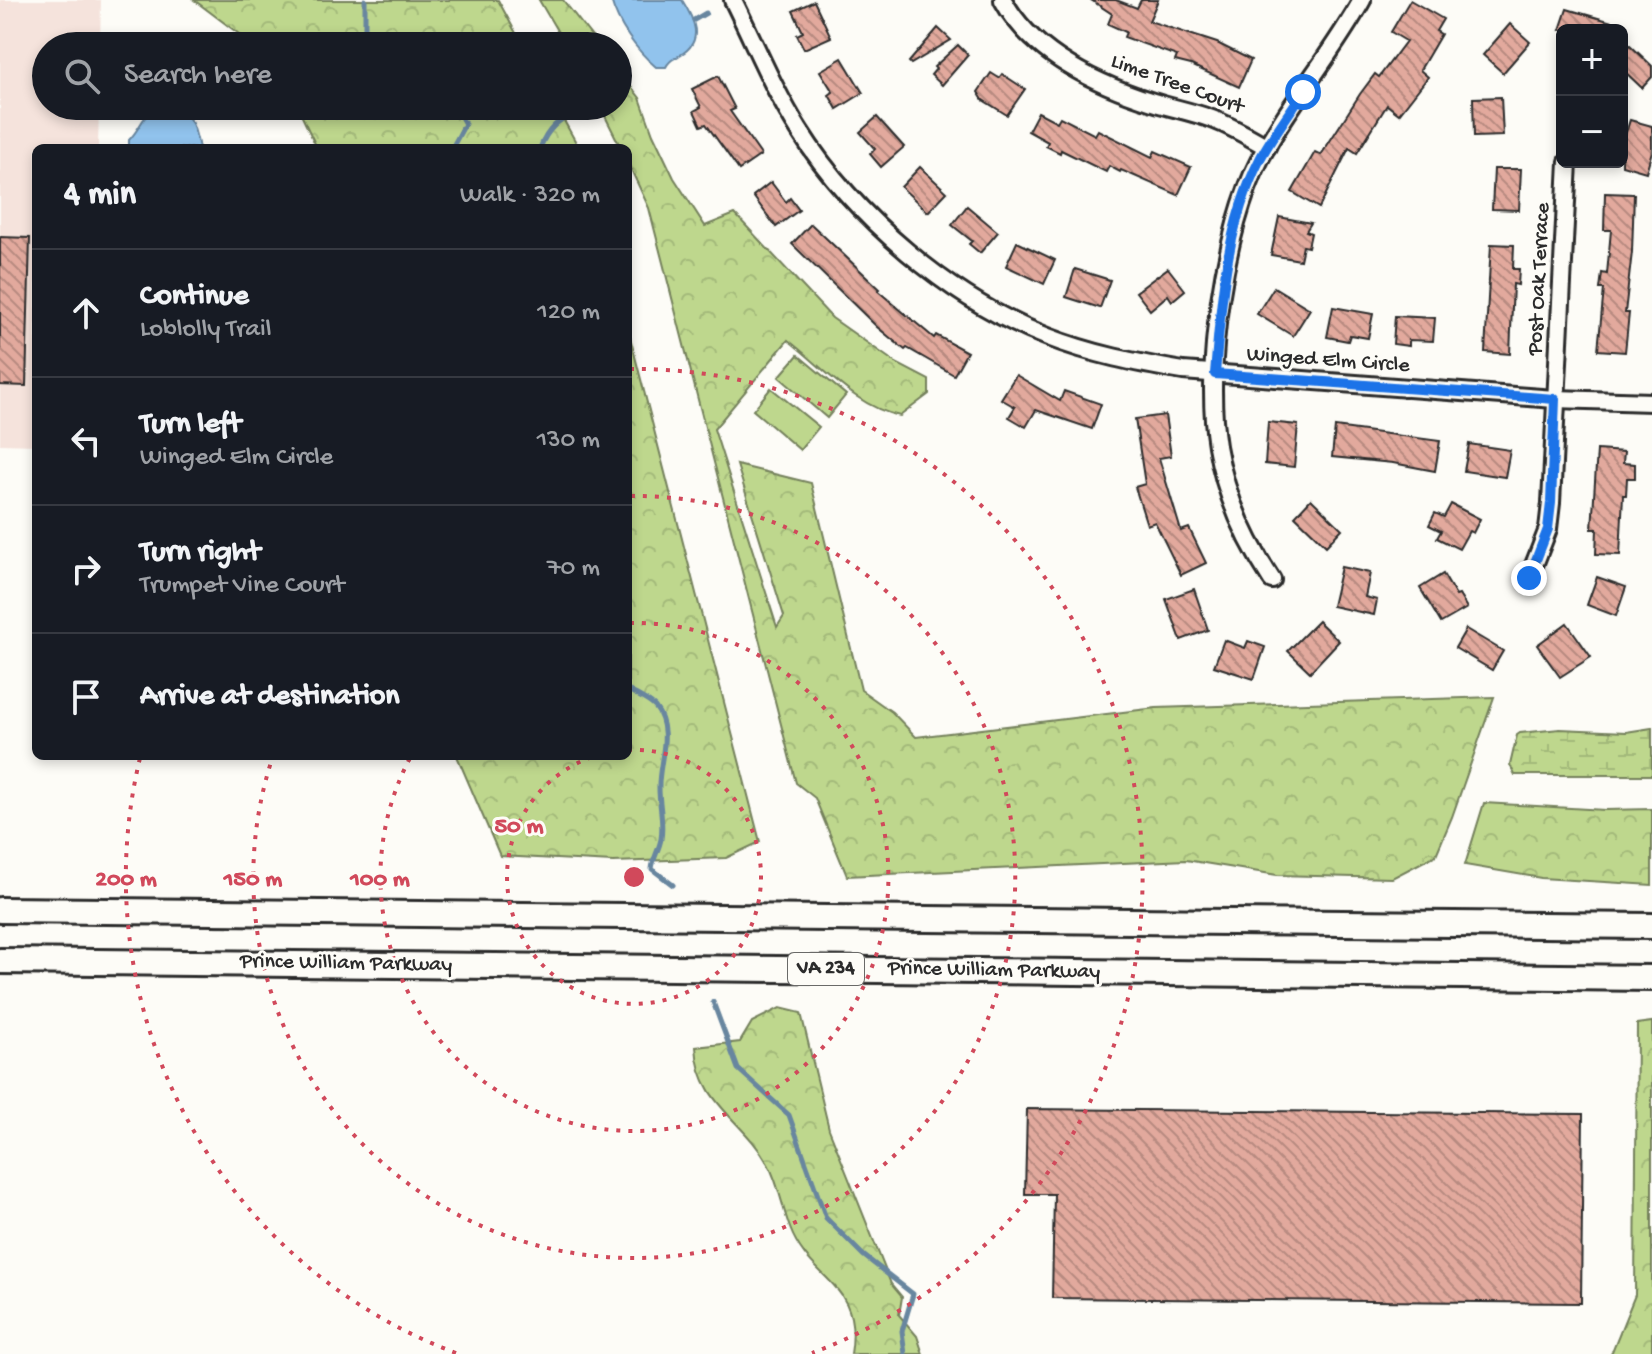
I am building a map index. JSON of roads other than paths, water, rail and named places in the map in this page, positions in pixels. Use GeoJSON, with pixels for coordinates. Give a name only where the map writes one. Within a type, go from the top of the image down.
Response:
{"type":"FeatureCollection","features":[{"type":"Feature","properties":{"kind":"highway"},"geometry":{"type":"LineString","coordinates":[[0,910],[1652,926]]}},
{"type":"Feature","properties":{"kind":"highway","name":"Prince William Parkway"},"geometry":{"type":"LineString","coordinates":[[0,961],[1652,978]]}},
{"type":"Feature","properties":{"kind":"street","name":"Winged Elm Circle"},"geometry":{"type":"LineString","coordinates":[[733,0],[799,131],[824,167],[869,216],[920,261],[991,308],[1045,336],[1132,362],[1215,374],[1555,399],[1652,402]]}},
{"type":"Feature","properties":{"kind":"street","name":"Lime Tree Court"},"geometry":{"type":"LineString","coordinates":[[1003,0],[1030,38],[1092,77],[1152,102],[1214,120],[1267,147]]}},
{"type":"Feature","properties":{"kind":"street"},"geometry":{"type":"LineString","coordinates":[[1272,580],[1252,549],[1226,482],[1217,444],[1215,374],[1226,262],[1245,195],[1267,147],[1345,32],[1362,0]]}},
{"type":"Feature","properties":{"kind":"street","name":"Post Oak Terrace"},"geometry":{"type":"LineString","coordinates":[[1529,578],[1548,529],[1551,503],[1568,168]]}},
{"type":"Feature","properties":{"kind":"water"},"geometry":{"type":"Polygon","coordinates":[[[611,0],[682,0],[693,22],[695,36],[688,49],[666,67],[656,67],[632,40],[632,32],[626,32],[611,0]]]}},
{"type":"Feature","properties":{"kind":"water"},"geometry":{"type":"Polygon","coordinates":[[[144,120],[190,120],[198,144],[129,144],[144,120]]]}},
{"type":"Feature","properties":{"kind":"waterway"},"geometry":{"type":"LineString","coordinates":[[365,0],[365,32]]}},
{"type":"Feature","properties":{"kind":"waterway"},"geometry":{"type":"LineString","coordinates":[[694,20],[706,13]]}},
{"type":"Feature","properties":{"kind":"waterway"},"geometry":{"type":"LineString","coordinates":[[454,144],[465,124],[463,120]]}},
{"type":"Feature","properties":{"kind":"waterway"},"geometry":{"type":"LineString","coordinates":[[542,144],[547,134],[562,120]]}},
{"type":"Feature","properties":{"kind":"waterway"},"geometry":{"type":"LineString","coordinates":[[632,692],[655,707],[664,726],[659,778],[662,833],[652,869],[673,885]]}},
{"type":"Feature","properties":{"kind":"waterway"},"geometry":{"type":"LineString","coordinates":[[713,1002],[738,1069],[789,1115],[826,1218],[863,1255],[913,1294],[902,1331],[905,1354]]}}]}
